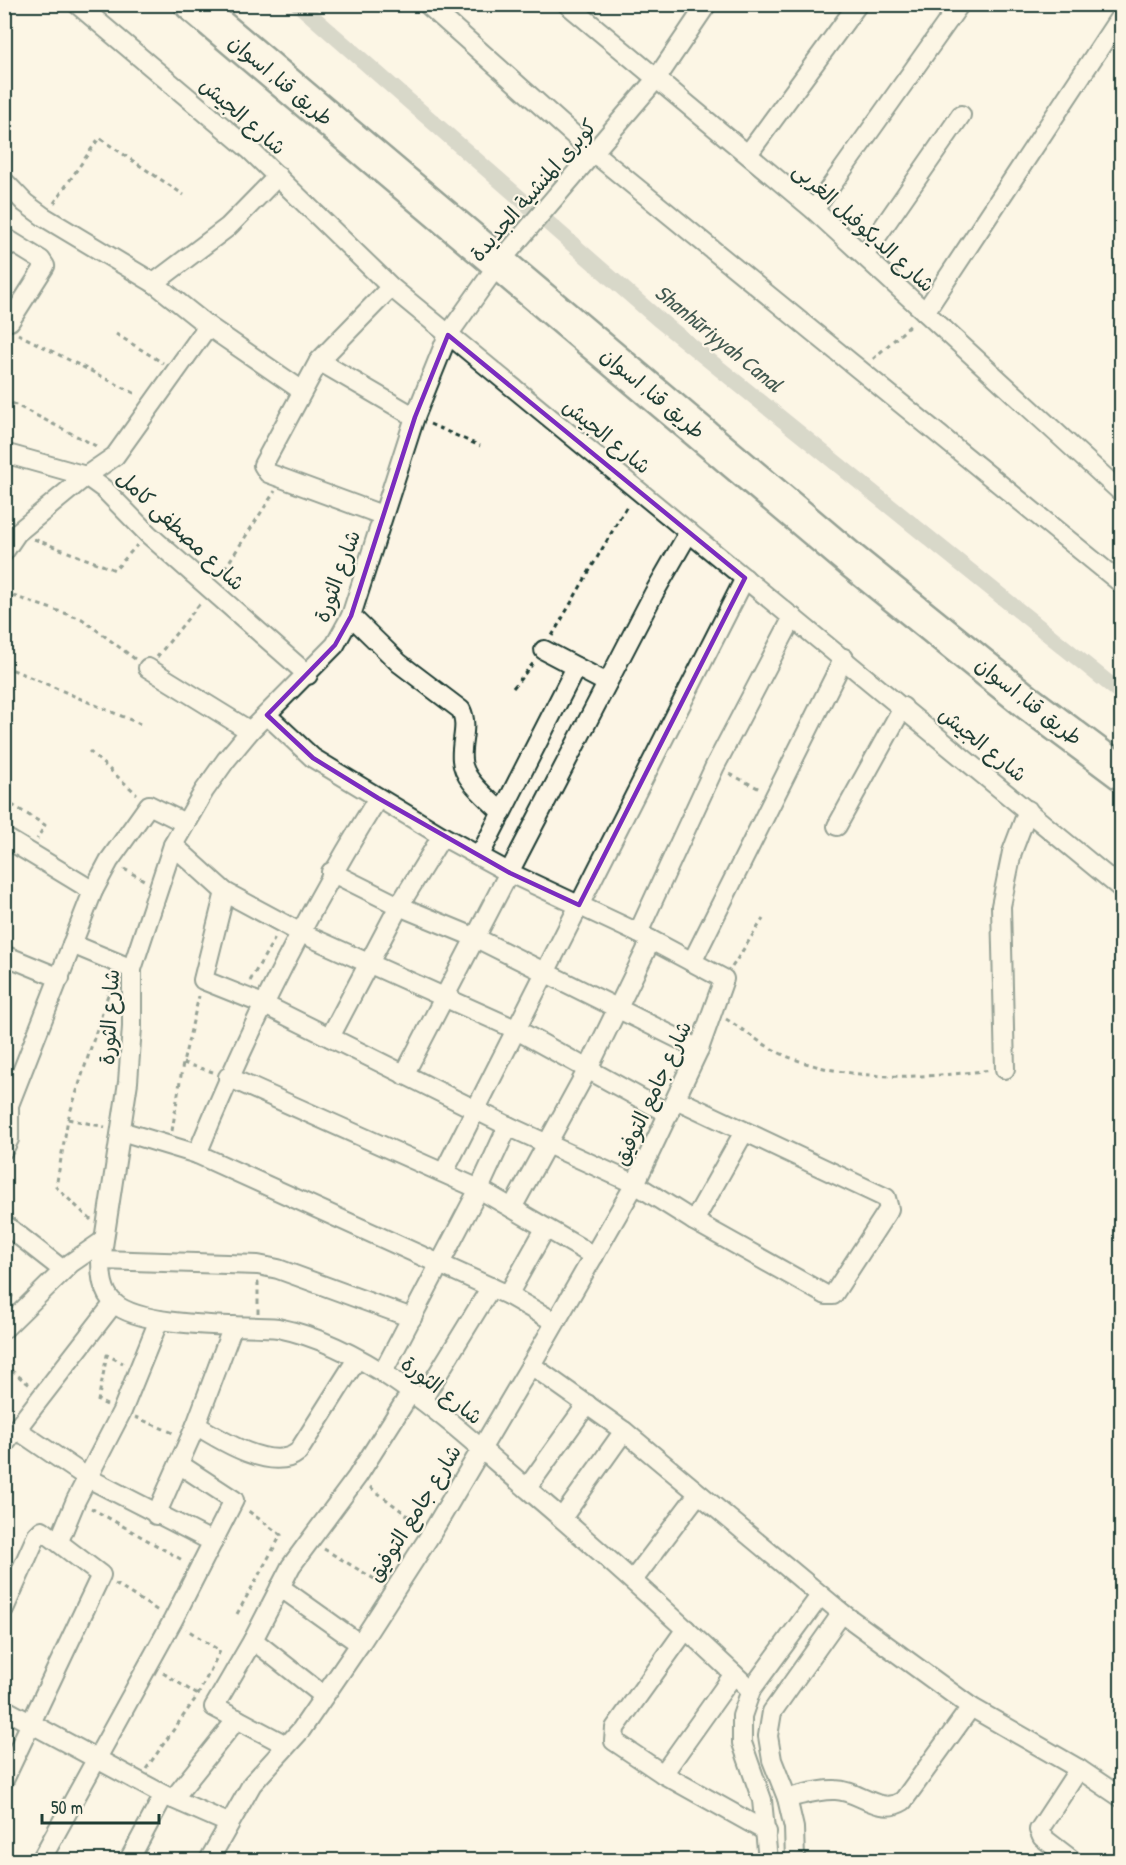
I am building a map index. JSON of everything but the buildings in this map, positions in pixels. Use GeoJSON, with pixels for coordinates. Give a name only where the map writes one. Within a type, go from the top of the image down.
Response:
{"type":"FeatureCollection","features":[{"type":"Feature","properties":{"kind":"highway","name":"طريق قنا, اسوان"},"geometry":{"type":"LineString","coordinates":[[192,4],[489,275],[860,567],[1027,702],[1122,773]]}},
{"type":"Feature","properties":{"kind":"street","name":"شارع الجيش"},"geometry":{"type":"LineString","coordinates":[[77,4],[278,176],[391,287],[1122,889]]}},
{"type":"Feature","properties":{"kind":"street"},"geometry":{"type":"LineString","coordinates":[[427,4],[594,153],[1122,584]]}},
{"type":"Feature","properties":{"kind":"street","name":"شارع الديكوفيل الغربى"},"geometry":{"type":"LineString","coordinates":[[567,4],[653,83],[748,154],[814,210],[1122,493]]}},
{"type":"Feature","properties":{"kind":"street","name":"كوبرى المنشية الجديدة"},"geometry":{"type":"LineString","coordinates":[[448,335],[489,275],[653,83],[707,4]]}},
{"type":"Feature","properties":{"kind":"street"},"geometry":{"type":"LineString","coordinates":[[748,154],[858,4]]}},
{"type":"Feature","properties":{"kind":"street"},"geometry":{"type":"LineString","coordinates":[[814,210],[960,4]]}},
{"type":"Feature","properties":{"kind":"street"},"geometry":{"type":"LineString","coordinates":[[925,312],[1122,14]]}},
{"type":"Feature","properties":{"kind":"street"},"geometry":{"type":"LineString","coordinates":[[864,255],[961,116]]}},
{"type":"Feature","properties":{"kind":"street"},"geometry":{"type":"LineString","coordinates":[[154,283],[228,227],[278,176]]}},
{"type":"Feature","properties":{"kind":"street"},"geometry":{"type":"LineString","coordinates":[[4,182],[25,203],[44,217],[154,283],[208,326],[301,390]]}},
{"type":"Feature","properties":{"kind":"street"},"geometry":{"type":"LineString","coordinates":[[4,237],[41,260],[45,266],[10,321]]}},
{"type":"Feature","properties":{"kind":"street"},"geometry":{"type":"LineString","coordinates":[[382,515],[268,473],[263,465],[301,390],[319,361],[391,287]]}},
{"type":"Feature","properties":{"kind":"street"},"geometry":{"type":"LineString","coordinates":[[4,552],[17,533],[86,476],[115,456],[208,326]]}},
{"type":"Feature","properties":{"kind":"street","name":"شارع الثورة"},"geometry":{"type":"LineString","coordinates":[[448,335],[415,417],[351,616],[335,645],[308,675],[250,731],[226,760],[184,823],[124,966],[132,1027],[121,1131],[101,1260],[101,1275],[105,1290],[114,1303],[133,1313],[159,1320],[297,1332],[383,1372],[416,1396],[562,1518],[633,1580],[751,1690]]}},
{"type":"Feature","properties":{"kind":"street"},"geometry":{"type":"LineString","coordinates":[[319,361],[415,417]]}},
{"type":"Feature","properties":{"kind":"street","name":"شارع مصطفى كامل"},"geometry":{"type":"LineString","coordinates":[[4,453],[86,476],[104,489],[148,534],[308,675]]}},
{"type":"Feature","properties":{"kind":"street"},"geometry":{"type":"LineString","coordinates":[[404,1075],[607,683],[689,532]]}},
{"type":"Feature","properties":{"kind":"street"},"geometry":{"type":"LineString","coordinates":[[444,1172],[745,578]]}},
{"type":"Feature","properties":{"kind":"street"},"geometry":{"type":"LineString","coordinates":[[351,616],[399,663],[461,710],[466,721],[462,761],[465,772],[501,812]]}},
{"type":"Feature","properties":{"kind":"street"},"geometry":{"type":"LineString","coordinates":[[512,1208],[589,1067],[616,1008],[715,766],[793,617]]}},
{"type":"Feature","properties":{"kind":"street"},"geometry":{"type":"LineString","coordinates":[[544,650],[607,683]]}},
{"type":"Feature","properties":{"kind":"street"},"geometry":{"type":"LineString","coordinates":[[692,962],[844,658]]}},
{"type":"Feature","properties":{"kind":"street"},"geometry":{"type":"LineString","coordinates":[[480,855],[576,667]]}},
{"type":"Feature","properties":{"kind":"street"},"geometry":{"type":"LineString","coordinates":[[148,668],[250,731]]}},
{"type":"Feature","properties":{"kind":"street"},"geometry":{"type":"LineString","coordinates":[[837,826],[903,707]]}},
{"type":"Feature","properties":{"kind":"street"},"geometry":{"type":"LineString","coordinates":[[267,715],[313,758],[442,836],[510,873],[645,936],[724,979]]}},
{"type":"Feature","properties":{"kind":"street"},"geometry":{"type":"LineString","coordinates":[[197,1154],[228,1077],[262,1004],[292,927],[331,872],[378,798]]}},
{"type":"Feature","properties":{"kind":"street"},"geometry":{"type":"LineString","coordinates":[[4,1149],[9,1139],[7,1103],[60,978],[93,891],[109,861],[149,805],[184,823]]}},
{"type":"Feature","properties":{"kind":"street"},"geometry":{"type":"LineString","coordinates":[[1005,1069],[1001,906],[1012,852],[1028,810]]}},
{"type":"Feature","properties":{"kind":"street"},"geometry":{"type":"LineString","coordinates":[[330,1037],[399,906],[442,836]]}},
{"type":"Feature","properties":{"kind":"street"},"geometry":{"type":"LineString","coordinates":[[4,837],[93,891]]}},
{"type":"Feature","properties":{"kind":"street"},"geometry":{"type":"LineString","coordinates":[[173,845],[225,892],[292,927],[515,1029],[673,1106],[744,1132],[883,1196],[889,1209],[830,1296],[694,1221],[635,1184],[508,1126],[262,1004],[203,980],[225,892]]}},
{"type":"Feature","properties":{"kind":"street"},"geometry":{"type":"LineString","coordinates":[[331,872],[399,906],[474,937],[699,1049]]}},
{"type":"Feature","properties":{"kind":"street"},"geometry":{"type":"LineString","coordinates":[[72,944],[124,966]]}},
{"type":"Feature","properties":{"kind":"street"},"geometry":{"type":"LineString","coordinates":[[4,955],[60,978]]}},
{"type":"Feature","properties":{"kind":"street","name":"شارع جامع التوفيق"},"geometry":{"type":"LineString","coordinates":[[209,1860],[252,1784],[301,1730],[360,1644],[392,1590],[431,1534],[531,1365],[635,1184],[699,1049],[724,979]]}},
{"type":"Feature","properties":{"kind":"street"},"geometry":{"type":"LineString","coordinates":[[228,1077],[479,1189],[594,1256]]}},
{"type":"Feature","properties":{"kind":"street"},"geometry":{"type":"LineString","coordinates":[[383,1372],[479,1189],[508,1126]]}},
{"type":"Feature","properties":{"kind":"street"},"geometry":{"type":"LineString","coordinates":[[121,1131],[169,1148],[197,1154],[440,1262],[508,1295],[555,1322]]}},
{"type":"Feature","properties":{"kind":"street"},"geometry":{"type":"LineString","coordinates":[[694,1221],[744,1132]]}},
{"type":"Feature","properties":{"kind":"street"},"geometry":{"type":"LineString","coordinates":[[4,1224],[63,1270]]}},
{"type":"Feature","properties":{"kind":"street"},"geometry":{"type":"LineString","coordinates":[[508,1295],[545,1229]]}},
{"type":"Feature","properties":{"kind":"street"},"geometry":{"type":"LineString","coordinates":[[5,1329],[63,1270],[105,1234]]}},
{"type":"Feature","properties":{"kind":"street"},"geometry":{"type":"LineString","coordinates":[[101,1260],[258,1265],[278,1269],[412,1318]]}},
{"type":"Feature","properties":{"kind":"street"},"geometry":{"type":"LineString","coordinates":[[286,1745],[214,1707],[253,1641],[291,1566],[416,1396],[491,1287]]}},
{"type":"Feature","properties":{"kind":"street"},"geometry":{"type":"LineString","coordinates":[[4,1445],[114,1303]]}},
{"type":"Feature","properties":{"kind":"street"},"geometry":{"type":"LineString","coordinates":[[59,1542],[76,1500],[122,1411],[159,1320]]}},
{"type":"Feature","properties":{"kind":"street"},"geometry":{"type":"LineString","coordinates":[[156,1515],[193,1433],[233,1326]]}},
{"type":"Feature","properties":{"kind":"street"},"geometry":{"type":"LineString","coordinates":[[193,1433],[232,1446],[283,1460],[287,1459],[298,1452],[357,1359]]}},
{"type":"Feature","properties":{"kind":"street"},"geometry":{"type":"LineString","coordinates":[[531,1365],[624,1431],[842,1613],[971,1707],[1079,1769],[1122,1798]]}},
{"type":"Feature","properties":{"kind":"street"},"geometry":{"type":"LineString","coordinates":[[527,1488],[588,1404]]}},
{"type":"Feature","properties":{"kind":"street"},"geometry":{"type":"LineString","coordinates":[[16,1429],[87,1478],[213,1542]]}},
{"type":"Feature","properties":{"kind":"street"},"geometry":{"type":"LineString","coordinates":[[562,1518],[624,1431]]}},
{"type":"Feature","properties":{"kind":"street"},"geometry":{"type":"LineString","coordinates":[[41,1860],[173,1620],[234,1500],[179,1464]]}},
{"type":"Feature","properties":{"kind":"street"},"geometry":{"type":"LineString","coordinates":[[633,1580],[698,1494]]}},
{"type":"Feature","properties":{"kind":"street"},"geometry":{"type":"LineString","coordinates":[[4,1609],[37,1535],[44,1530],[101,1575],[4,1780]]}},
{"type":"Feature","properties":{"kind":"street"},"geometry":{"type":"LineString","coordinates":[[280,1587],[360,1644]]}},
{"type":"Feature","properties":{"kind":"street"},"geometry":{"type":"LineString","coordinates":[[768,1860],[768,1832],[762,1800],[742,1743],[742,1716],[751,1690],[820,1596]]}},
{"type":"Feature","properties":{"kind":"street"},"geometry":{"type":"LineString","coordinates":[[795,1860],[794,1828],[787,1798],[772,1760],[769,1744],[772,1712],[842,1613]]}},
{"type":"Feature","properties":{"kind":"street"},"geometry":{"type":"LineString","coordinates":[[686,1629],[614,1732],[614,1741],[663,1774],[768,1832]]}},
{"type":"Feature","properties":{"kind":"street"},"geometry":{"type":"LineString","coordinates":[[253,1641],[324,1696]]}},
{"type":"Feature","properties":{"kind":"street"},"geometry":{"type":"LineString","coordinates":[[663,1774],[734,1674]]}},
{"type":"Feature","properties":{"kind":"street"},"geometry":{"type":"LineString","coordinates":[[787,1798],[835,1790],[884,1806],[898,1804],[903,1801],[971,1707]]}},
{"type":"Feature","properties":{"kind":"street"},"geometry":{"type":"LineString","coordinates":[[4,1710],[169,1797],[228,1823]]}},
{"type":"Feature","properties":{"kind":"street"},"geometry":{"type":"LineString","coordinates":[[129,1860],[169,1797],[237,1719]]}},
{"type":"Feature","properties":{"kind":"street"},"geometry":{"type":"LineString","coordinates":[[1072,1860],[1042,1837],[1039,1830],[1079,1769]]}},
{"type":"Feature","properties":{"kind":"path"},"geometry":{"type":"LineString","coordinates":[[44,217],[99,138],[183,195]]}},
{"type":"Feature","properties":{"kind":"path"},"geometry":{"type":"LineString","coordinates":[[860,371],[925,312]]}},
{"type":"Feature","properties":{"kind":"path"},"geometry":{"type":"LineString","coordinates":[[10,321],[13,331],[153,404]]}},
{"type":"Feature","properties":{"kind":"path"},"geometry":{"type":"LineString","coordinates":[[116,334],[176,371]]}},
{"type":"Feature","properties":{"kind":"path"},"geometry":{"type":"LineString","coordinates":[[4,399],[115,456]]}},
{"type":"Feature","properties":{"kind":"path"},"geometry":{"type":"LineString","coordinates":[[415,417],[480,446]]}},
{"type":"Feature","properties":{"kind":"path"},"geometry":{"type":"LineString","coordinates":[[4,593],[82,619],[148,668],[211,590],[283,478]]}},
{"type":"Feature","properties":{"kind":"path"},"geometry":{"type":"LineString","coordinates":[[513,688],[544,650],[637,489]]}},
{"type":"Feature","properties":{"kind":"path"},"geometry":{"type":"LineString","coordinates":[[17,533],[115,570],[148,534]]}},
{"type":"Feature","properties":{"kind":"path"},"geometry":{"type":"LineString","coordinates":[[4,666],[140,724]]}},
{"type":"Feature","properties":{"kind":"path"},"geometry":{"type":"LineString","coordinates":[[89,751],[149,805]]}},
{"type":"Feature","properties":{"kind":"path"},"geometry":{"type":"LineString","coordinates":[[715,766],[774,796]]}},
{"type":"Feature","properties":{"kind":"path"},"geometry":{"type":"LineString","coordinates":[[4,800],[45,825],[30,851]]}},
{"type":"Feature","properties":{"kind":"path"},"geometry":{"type":"LineString","coordinates":[[109,861],[158,888]]}},
{"type":"Feature","properties":{"kind":"path"},"geometry":{"type":"LineString","coordinates":[[724,979],[763,919]]}},
{"type":"Feature","properties":{"kind":"path"},"geometry":{"type":"LineString","coordinates":[[241,996],[292,927]]}},
{"type":"Feature","properties":{"kind":"path"},"geometry":{"type":"LineString","coordinates":[[105,1234],[56,1187],[68,1119],[124,966]]}},
{"type":"Feature","properties":{"kind":"path"},"geometry":{"type":"LineString","coordinates":[[169,1148],[183,1063],[203,980]]}},
{"type":"Feature","properties":{"kind":"path"},"geometry":{"type":"LineString","coordinates":[[713,1011],[792,1059],[842,1072],[932,1077],[1005,1069]]}},
{"type":"Feature","properties":{"kind":"path"},"geometry":{"type":"LineString","coordinates":[[183,1063],[228,1077]]}},
{"type":"Feature","properties":{"kind":"path"},"geometry":{"type":"LineString","coordinates":[[68,1119],[121,1131]]}},
{"type":"Feature","properties":{"kind":"path"},"geometry":{"type":"LineString","coordinates":[[258,1265],[258,1327]]}},
{"type":"Feature","properties":{"kind":"path"},"geometry":{"type":"LineString","coordinates":[[107,1355],[98,1401],[122,1411],[193,1433]]}},
{"type":"Feature","properties":{"kind":"path"},"geometry":{"type":"LineString","coordinates":[[4,1365],[43,1396]]}},
{"type":"Feature","properties":{"kind":"path"},"geometry":{"type":"LineString","coordinates":[[357,1477],[431,1534]]}},
{"type":"Feature","properties":{"kind":"path"},"geometry":{"type":"LineString","coordinates":[[76,1500],[199,1569]]}},
{"type":"Feature","properties":{"kind":"path"},"geometry":{"type":"LineString","coordinates":[[234,1500],[281,1535],[237,1614]]}},
{"type":"Feature","properties":{"kind":"path"},"geometry":{"type":"LineString","coordinates":[[309,1540],[392,1590]]}},
{"type":"Feature","properties":{"kind":"path"},"geometry":{"type":"LineString","coordinates":[[101,1575],[220,1651],[198,1695],[138,1780]]}},
{"type":"Feature","properties":{"kind":"path"},"geometry":{"type":"LineString","coordinates":[[149,1664],[198,1695]]}},
{"type":"Feature","properties":{"kind":"highlighted area"},"geometry":{"type":"Polygon","coordinates":[[[448,335],[745,578],[579,905],[510,873],[378,798],[313,758],[267,715],[335,645],[351,616],[415,417],[448,335]]]}},
{"type":"Feature","properties":{"kind":"waterway","name":"Shanhūriyyah Canal"},"geometry":{"type":"LineString","coordinates":[[298,4],[658,319],[1122,694]]}}]}
